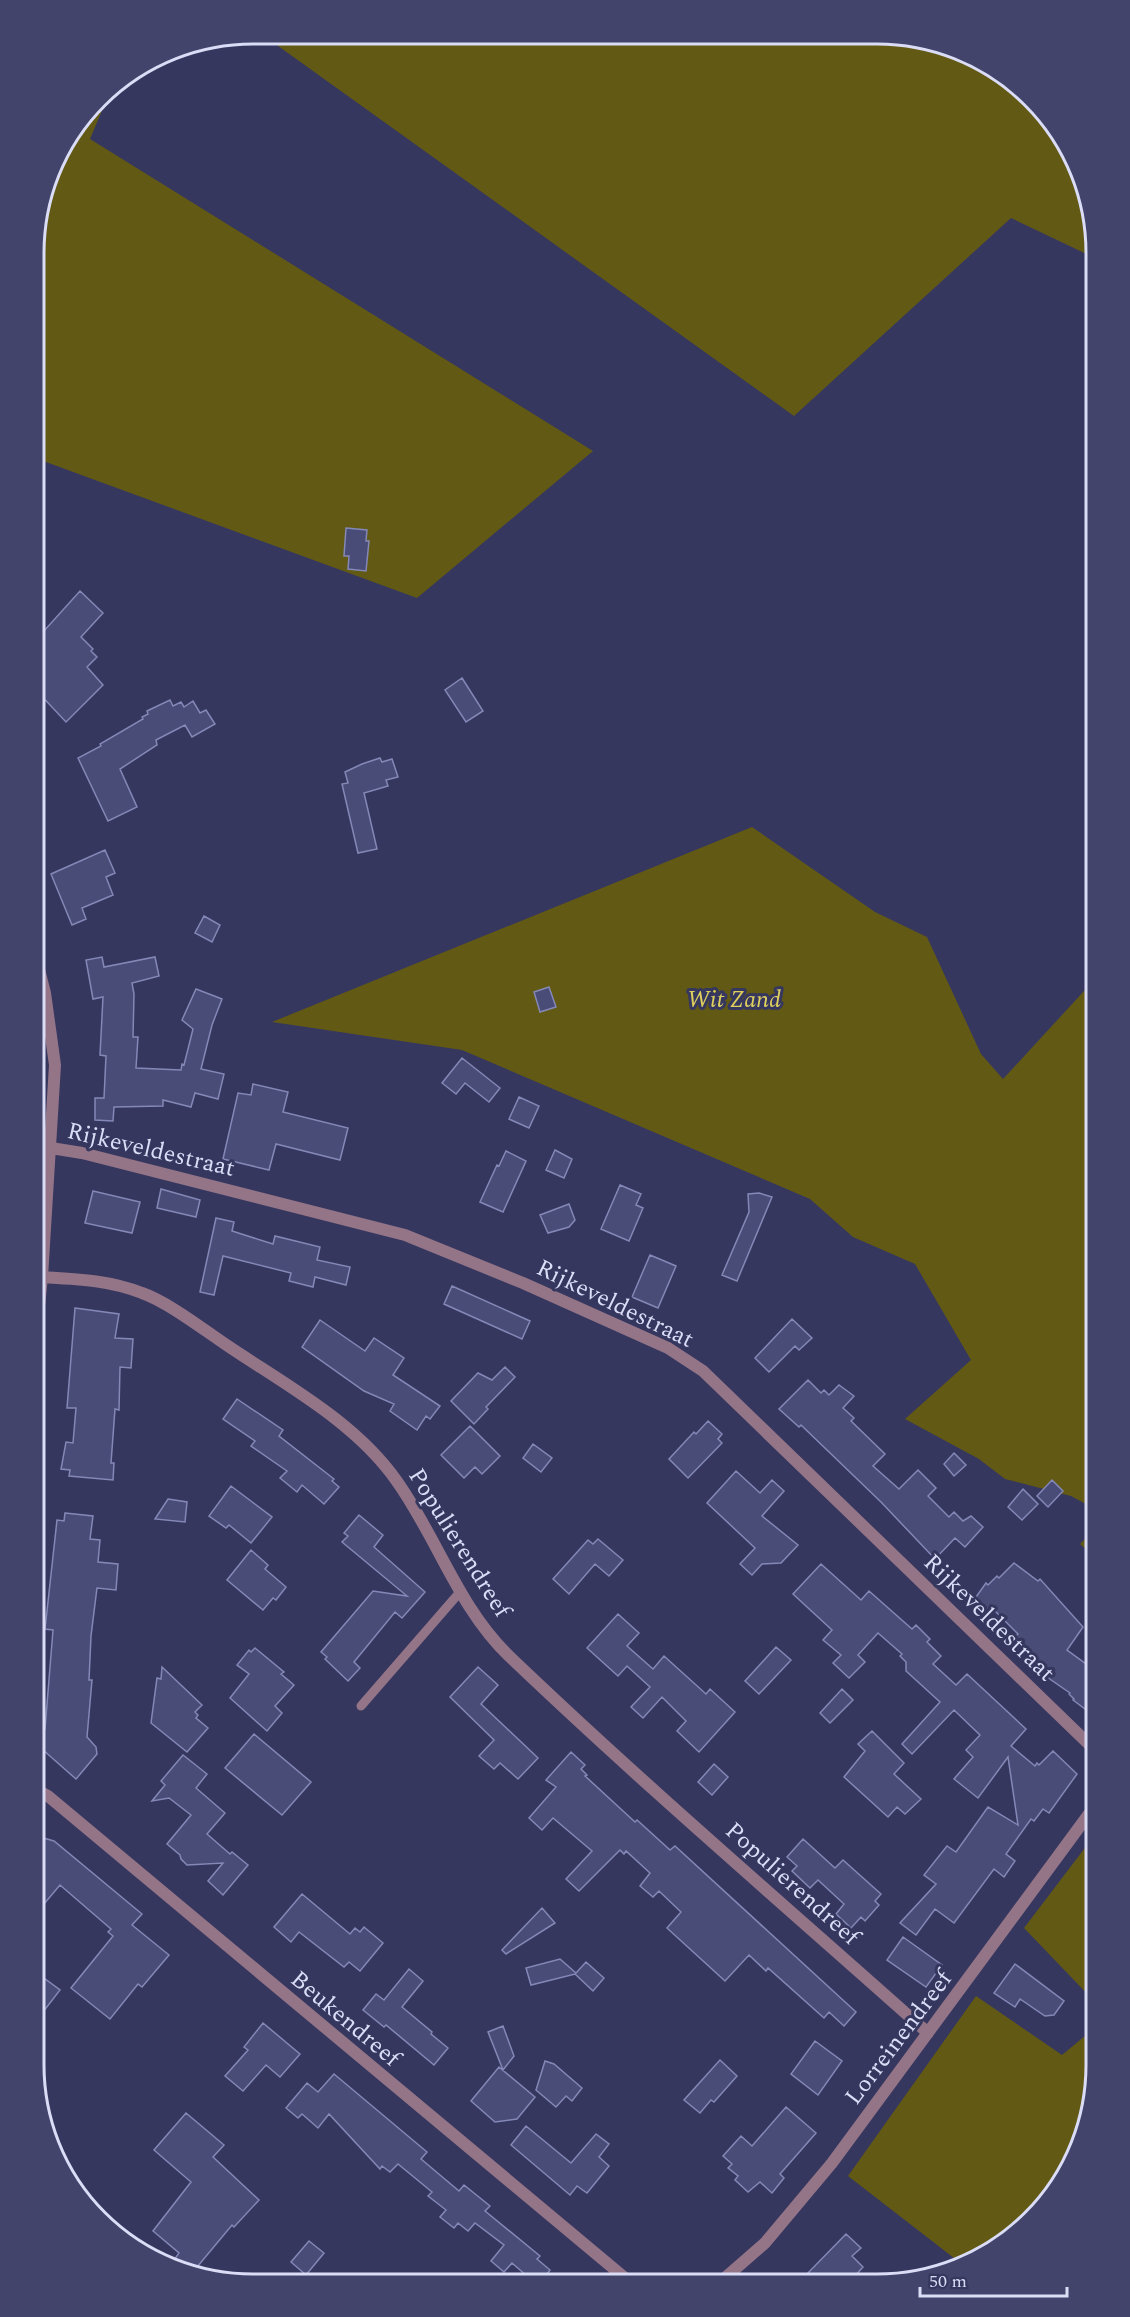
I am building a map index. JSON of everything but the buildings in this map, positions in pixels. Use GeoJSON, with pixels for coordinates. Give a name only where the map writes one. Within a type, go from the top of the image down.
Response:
{"type":"FeatureCollection","features":[{"type":"Feature","properties":{"kind":"street"},"geometry":{"type":"LineString","coordinates":[[44,989],[55,1065],[44,1248]]}},
{"type":"Feature","properties":{"kind":"street","name":"Rijkeveldestraat"},"geometry":{"type":"LineString","coordinates":[[51,1148],[93,1156],[405,1235],[523,1283],[668,1348],[703,1371],[1086,1741]]}},
{"type":"Feature","properties":{"kind":"street","name":"Populierendreef"},"geometry":{"type":"LineString","coordinates":[[44,1277],[106,1281],[145,1294],[195,1324],[330,1415],[366,1446],[396,1480],[460,1592],[487,1631],[507,1654],[928,2033]]}},
{"type":"Feature","properties":{"kind":"street","name":"Beukendreef"},"geometry":{"type":"LineString","coordinates":[[44,1794],[620,2274]]}},
{"type":"Feature","properties":{"kind":"street","name":"Lorreinendreef"},"geometry":{"type":"LineString","coordinates":[[729,2274],[765,2243],[832,2163],[1086,1818]]}},
{"type":"Feature","properties":{"kind":"lane"},"geometry":{"type":"LineString","coordinates":[[361,1706],[460,1592]]}},
{"type":"Feature","properties":{"kind":"green space"},"geometry":{"type":"Polygon","coordinates":[[[275,44],[892,44],[945,55],[970,65],[994,79],[1015,95],[1035,115],[1065,160],[1079,198],[1085,225],[1086,254],[1011,218],[794,416],[275,44]]]}},
{"type":"Feature","properties":{"kind":"green space"},"geometry":{"type":"Polygon","coordinates":[[[104,106],[90,139],[593,451],[417,598],[44,461],[44,238],[48,211],[59,172],[71,148],[104,106]]]}},
{"type":"Feature","properties":{"kind":"green space","name":"Wit Zand"},"geometry":{"type":"Polygon","coordinates":[[[752,827],[875,912],[927,937],[981,1054],[1003,1079],[1086,989],[1086,1504],[1071,1496],[1005,1479],[979,1459],[905,1419],[971,1360],[915,1264],[853,1237],[810,1199],[462,1050],[272,1022],[752,827]]]}},
{"type":"Feature","properties":{"kind":"green space"},"geometry":{"type":"Polygon","coordinates":[[[1086,1538],[1086,1549],[1080,1544],[1086,1538]]]}},
{"type":"Feature","properties":{"kind":"green space"},"geometry":{"type":"Polygon","coordinates":[[[1086,1846],[1086,1993],[1024,1928],[1086,1846]]]}},
{"type":"Feature","properties":{"kind":"green space"},"geometry":{"type":"Polygon","coordinates":[[[976,1996],[1062,2055],[1086,2035],[1086,2079],[1082,2106],[1065,2157],[1043,2192],[1025,2212],[982,2246],[954,2258],[848,2176],[976,1996]]]}}]}
